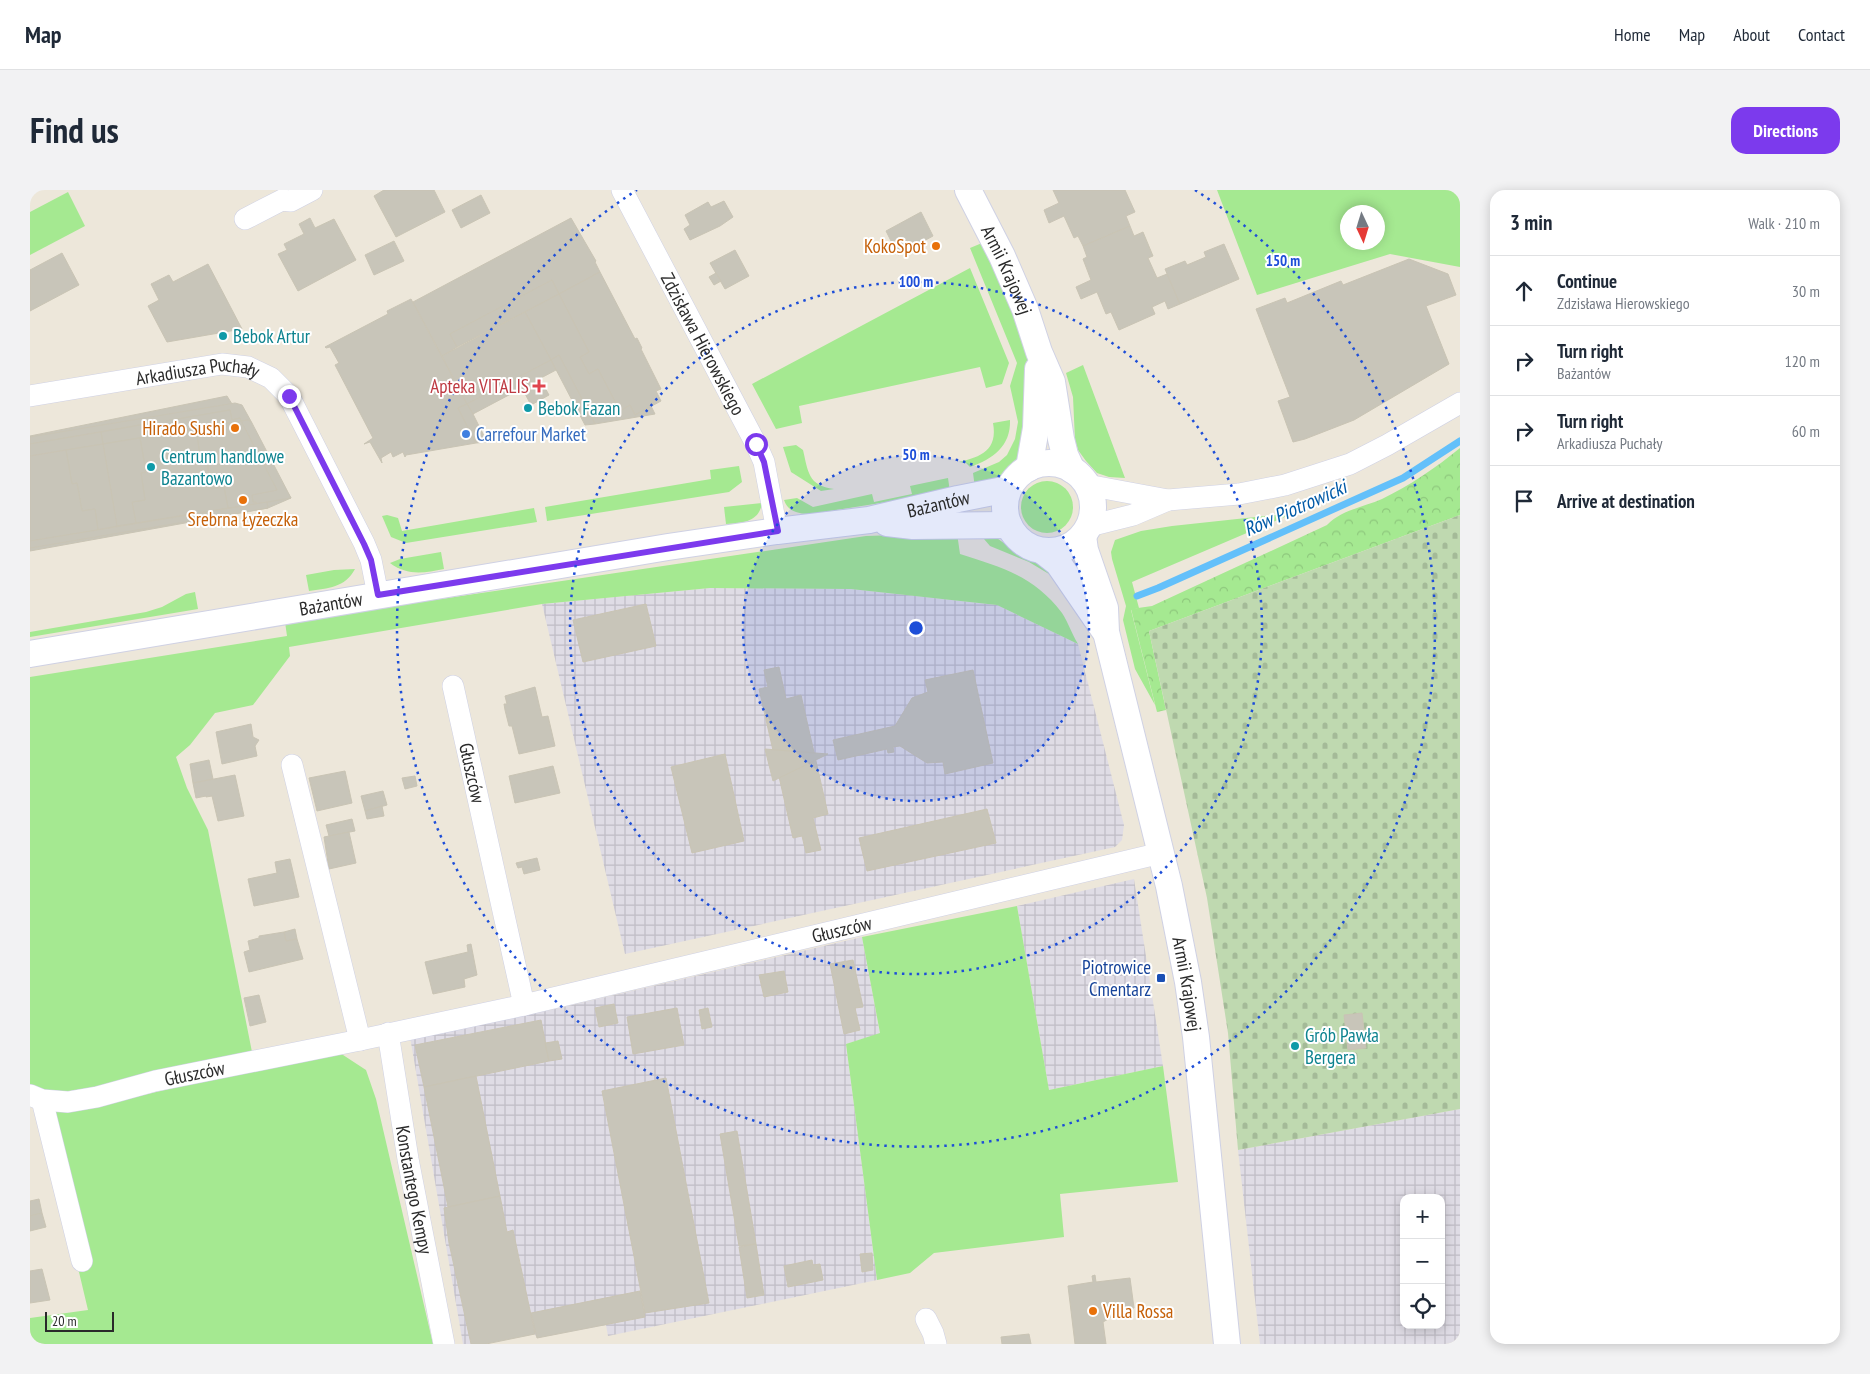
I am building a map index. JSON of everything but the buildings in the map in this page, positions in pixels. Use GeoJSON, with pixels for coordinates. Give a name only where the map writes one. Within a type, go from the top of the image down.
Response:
{"type":"FeatureCollection","features":[{"type":"Feature","properties":{"kind":"street"},"geometry":{"type":"LineString","coordinates":[[245,219],[282,200],[291,201],[312,190]]}},
{"type":"Feature","properties":{"kind":"street","name":"Zdzisława Hierowskiego"},"geometry":{"type":"LineString","coordinates":[[622,190],[756,444],[764,462],[778,531]]}},
{"type":"Feature","properties":{"kind":"street","name":"Armii Krajowej"},"geometry":{"type":"LineString","coordinates":[[968,190],[1002,256],[1025,309],[1039,352],[1052,382],[1065,455],[1080,478]]}},
{"type":"Feature","properties":{"kind":"street","name":"Armii Krajowej"},"geometry":{"type":"LineString","coordinates":[[1029,468],[1037,417],[1039,352]]}},
{"type":"Feature","properties":{"kind":"street","name":"Arkadiusza Puchały"},"geometry":{"type":"LineString","coordinates":[[30,396],[222,364],[248,368],[271,378],[289,396],[364,544],[371,560],[378,595]]}},
{"type":"Feature","properties":{"kind":"street"},"geometry":{"type":"LineString","coordinates":[[1086,531],[1133,515],[1168,500],[1247,493],[1315,476],[1350,464],[1460,403]]}},
{"type":"Feature","properties":{"kind":"street"},"geometry":{"type":"LineString","coordinates":[[1051,463],[1062,465],[1080,478],[1091,495],[1093,506],[1092,516],[1086,531],[1072,545],[1059,550],[1044,552],[1019,541],[1008,526],[1005,507],[1008,489],[1017,477],[1029,468],[1051,463]]}},
{"type":"Feature","properties":{"kind":"street"},"geometry":{"type":"LineString","coordinates":[[1080,478],[1168,500]]}},
{"type":"Feature","properties":{"kind":"street","name":"Bażantów"},"geometry":{"type":"LineString","coordinates":[[30,654],[378,595],[778,531],[869,520],[1008,489]]}},
{"type":"Feature","properties":{"kind":"street","name":"Bażantów"},"geometry":{"type":"LineString","coordinates":[[869,520],[913,526],[1008,526]]}},
{"type":"Feature","properties":{"kind":"street","name":"Armii Krajowej"},"geometry":{"type":"LineString","coordinates":[[1086,531],[1084,550],[1105,608],[1106,632],[1169,886],[1188,982],[1196,1037],[1227,1344]]}},
{"type":"Feature","properties":{"kind":"street","name":"Armii Krajowej"},"geometry":{"type":"LineString","coordinates":[[1044,552],[1058,563],[1106,632]]}},
{"type":"Feature","properties":{"kind":"street","name":"Głuszców"},"geometry":{"type":"LineString","coordinates":[[453,686],[524,1005]]}},
{"type":"Feature","properties":{"kind":"street"},"geometry":{"type":"LineString","coordinates":[[292,765],[360,1040]]}},
{"type":"Feature","properties":{"kind":"street","name":"Głuszców"},"geometry":{"type":"LineString","coordinates":[[36,1097],[68,1102],[97,1097],[122,1092],[155,1081],[524,1005],[1161,853]]}},
{"type":"Feature","properties":{"kind":"street","name":"Konstantego Kempy"},"geometry":{"type":"LineString","coordinates":[[388,1033],[408,1159],[444,1344]]}},
{"type":"Feature","properties":{"kind":"street"},"geometry":{"type":"LineString","coordinates":[[36,1097],[82,1261]]}},
{"type":"Feature","properties":{"kind":"street"},"geometry":{"type":"LineString","coordinates":[[926,1319],[936,1344]]}},
{"type":"Feature","properties":{"kind":"shaded area"},"geometry":{"type":"Polygon","coordinates":[[[710,588],[851,589],[997,605],[1078,644],[1124,825],[1122,840],[1115,847],[625,954],[542,604],[710,588]]]}},
{"type":"Feature","properties":{"kind":"shaded area"},"geometry":{"type":"Polygon","coordinates":[[[1134,879],[1163,1066],[1049,1090],[1017,906],[1134,879]]]}},
{"type":"Feature","properties":{"kind":"shaded area"},"geometry":{"type":"Polygon","coordinates":[[[862,937],[880,1034],[846,1044],[877,1280],[608,1336],[606,1325],[537,1338],[535,1334],[483,1344],[463,1344],[410,1037],[551,1010],[862,937]]]}},
{"type":"Feature","properties":{"kind":"shaded area"},"geometry":{"type":"Polygon","coordinates":[[[1460,1109],[1460,1344],[1260,1344],[1238,1150],[1460,1109]]]}},
{"type":"Feature","properties":{"kind":"green space"},"geometry":{"type":"Polygon","coordinates":[[[1217,190],[1460,190],[1460,267],[1390,254],[1257,295],[1217,190]]]}},
{"type":"Feature","properties":{"kind":"green space"},"geometry":{"type":"Polygon","coordinates":[[[68,192],[85,226],[30,255],[30,212],[68,192]]]}},
{"type":"Feature","properties":{"kind":"green space"},"geometry":{"type":"Polygon","coordinates":[[[982,243],[1014,316],[1028,359],[1031,383],[1022,454],[998,479],[975,488],[973,473],[999,462],[1007,455],[1015,439],[1018,422],[1010,386],[1017,363],[970,248],[982,243]]]}},
{"type":"Feature","properties":{"kind":"green space"},"geometry":{"type":"Polygon","coordinates":[[[970,268],[1009,363],[1002,384],[986,388],[980,367],[799,406],[802,423],[776,429],[752,384],[970,268]]]}},
{"type":"Feature","properties":{"kind":"green space"},"geometry":{"type":"Polygon","coordinates":[[[1083,365],[1125,478],[1109,477],[1097,473],[1078,450],[1075,440],[1073,397],[1066,373],[1083,365]]]}},
{"type":"Feature","properties":{"kind":"green space"},"geometry":{"type":"Polygon","coordinates":[[[1010,420],[1010,429],[1004,444],[993,455],[970,467],[966,463],[959,462],[974,458],[986,451],[993,440],[993,423],[1010,420]]]}},
{"type":"Feature","properties":{"kind":"green space"},"geometry":{"type":"Polygon","coordinates":[[[796,445],[803,450],[808,471],[814,481],[819,485],[834,489],[821,491],[791,472],[783,447],[796,445]]]}},
{"type":"Feature","properties":{"kind":"green space"},"geometry":{"type":"Polygon","coordinates":[[[1460,448],[1460,515],[1149,631],[1166,710],[1157,712],[1131,609],[1152,606],[1327,525],[1346,512],[1382,499],[1422,476],[1460,448]]]}},
{"type":"Feature","properties":{"kind":"green space"},"geometry":{"type":"Polygon","coordinates":[[[739,466],[742,482],[729,492],[547,521],[545,507],[711,479],[710,470],[739,466]]]}},
{"type":"Feature","properties":{"kind":"green space"},"geometry":{"type":"Polygon","coordinates":[[[948,478],[950,492],[811,514],[794,512],[784,500],[797,498],[813,507],[872,494],[874,502],[912,494],[910,486],[948,478]]]}},
{"type":"Feature","properties":{"kind":"green space"},"geometry":{"type":"Polygon","coordinates":[[[1047,481],[1057,483],[1065,489],[1071,497],[1073,507],[1071,517],[1065,525],[1057,531],[1047,533],[1037,531],[1029,525],[1023,517],[1021,507],[1023,497],[1029,489],[1037,483],[1047,481]]]}},
{"type":"Feature","properties":{"kind":"green space"},"geometry":{"type":"Polygon","coordinates":[[[762,503],[758,514],[754,518],[744,522],[726,524],[724,507],[762,503]]]}},
{"type":"Feature","properties":{"kind":"green space"},"geometry":{"type":"Polygon","coordinates":[[[534,508],[537,522],[406,543],[391,537],[382,516],[387,515],[398,518],[402,531],[534,508]]]}},
{"type":"Feature","properties":{"kind":"green space"},"geometry":{"type":"Polygon","coordinates":[[[1294,513],[1132,582],[1139,608],[1131,610],[1155,705],[1135,669],[1123,620],[1126,606],[1111,552],[1115,540],[1141,531],[1172,526],[1294,513]]]}},
{"type":"Feature","properties":{"kind":"green space"},"geometry":{"type":"Polygon","coordinates":[[[1460,515],[1460,1109],[1238,1150],[1228,1033],[1207,898],[1149,631],[1460,515]]]}},
{"type":"Feature","properties":{"kind":"green space"},"geometry":{"type":"Polygon","coordinates":[[[957,533],[960,554],[1016,574],[1051,600],[1062,613],[1078,644],[997,605],[851,589],[710,588],[542,604],[289,647],[290,656],[253,705],[215,713],[190,745],[176,757],[187,788],[208,830],[252,1052],[117,1084],[49,1094],[30,1084],[30,677],[287,636],[285,622],[866,536],[957,533]]]}},
{"type":"Feature","properties":{"kind":"green space"},"geometry":{"type":"Polygon","coordinates":[[[983,533],[994,536],[1019,554],[1038,561],[1054,577],[1029,562],[990,546],[984,539],[983,533]]]}},
{"type":"Feature","properties":{"kind":"green space"},"geometry":{"type":"Polygon","coordinates":[[[441,552],[444,569],[409,572],[390,563],[400,559],[441,552]]]}},
{"type":"Feature","properties":{"kind":"green space"},"geometry":{"type":"Polygon","coordinates":[[[355,569],[341,584],[309,591],[306,575],[334,570],[355,569]]]}},
{"type":"Feature","properties":{"kind":"green space"},"geometry":{"type":"Polygon","coordinates":[[[195,592],[198,609],[30,637],[30,632],[146,612],[162,607],[186,594],[195,592]]]}},
{"type":"Feature","properties":{"kind":"green space"},"geometry":{"type":"Polygon","coordinates":[[[1017,906],[1049,1090],[1163,1066],[1178,1182],[1060,1194],[1064,1237],[934,1253],[910,1273],[877,1280],[846,1044],[880,1033],[862,937],[1017,906]]]}},
{"type":"Feature","properties":{"kind":"green space"},"geometry":{"type":"Polygon","coordinates":[[[340,1053],[366,1070],[376,1099],[433,1344],[30,1344],[30,1318],[88,1310],[41,1112],[139,1096],[298,1059],[340,1053]]]}},
{"type":"Feature","properties":{"kind":"waterway","name":"Rów Piotrowicki"},"geometry":{"type":"LineString","coordinates":[[1137,596],[1403,478],[1460,441]]}},
{"type":"Feature","properties":{"kind":"place","name":"KokoSpot"},"geometry":{"type":"Point","coordinates":[936,246]}},
{"type":"Feature","properties":{"kind":"place","name":"Bebok Artur"},"geometry":{"type":"Point","coordinates":[223,336]}},
{"type":"Feature","properties":{"kind":"place","name":"Apteka VITALIS"},"geometry":{"type":"Point","coordinates":[539,386]}},
{"type":"Feature","properties":{"kind":"place","name":"Bebok Fazan"},"geometry":{"type":"Point","coordinates":[528,408]}},
{"type":"Feature","properties":{"kind":"place","name":"Hirado Sushi"},"geometry":{"type":"Point","coordinates":[235,428]}},
{"type":"Feature","properties":{"kind":"place","name":"Carrefour Market"},"geometry":{"type":"Point","coordinates":[466,434]}},
{"type":"Feature","properties":{"kind":"place","name":"Centrum handlowe Bazantowo"},"geometry":{"type":"Point","coordinates":[151,467]}},
{"type":"Feature","properties":{"kind":"place","name":"Srebrna Łyżeczka"},"geometry":{"type":"Point","coordinates":[243,500]}},
{"type":"Feature","properties":{"kind":"place","name":"Piotrowice Cmentarz"},"geometry":{"type":"Point","coordinates":[1161,978]}},
{"type":"Feature","properties":{"kind":"place","name":"Grób Pawła Bergera"},"geometry":{"type":"Point","coordinates":[1295,1046]}},
{"type":"Feature","properties":{"kind":"place","name":"Villa Rossa"},"geometry":{"type":"Point","coordinates":[1093,1311]}},
{"type":"Feature","properties":{"kind":"route"},"geometry":{"type":"LineString","coordinates":[[289,396],[364,544],[371,560],[378,595],[668,547],[778,531],[764,462],[756,444]]}}]}
